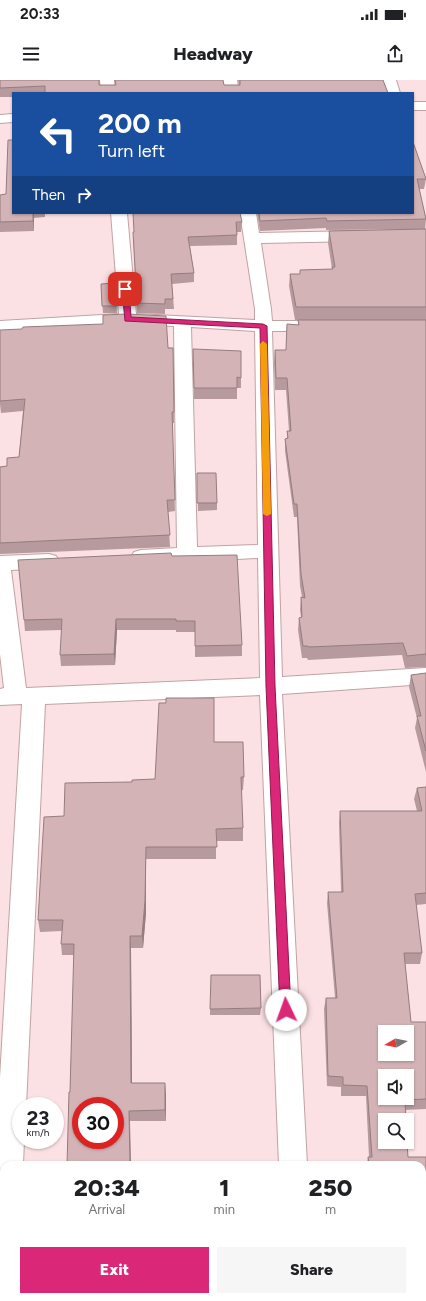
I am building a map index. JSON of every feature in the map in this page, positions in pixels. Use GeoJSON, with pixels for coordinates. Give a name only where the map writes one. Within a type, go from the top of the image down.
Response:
{"type":"FeatureCollection","features":[{"type":"Feature","properties":{"kind":"street"},"geometry":{"type":"LineString","coordinates":[[107,80],[108,92]]}},
{"type":"Feature","properties":{"kind":"street"},"geometry":{"type":"LineString","coordinates":[[230,80],[232,92]]}},
{"type":"Feature","properties":{"kind":"street"},"geometry":{"type":"LineString","coordinates":[[389,80],[394,92]]}},
{"type":"Feature","properties":{"kind":"street"},"geometry":{"type":"LineString","coordinates":[[414,106],[426,106]]}},
{"type":"Feature","properties":{"kind":"street"},"geometry":{"type":"LineString","coordinates":[[0,119],[12,118]]}},
{"type":"Feature","properties":{"kind":"street"},"geometry":{"type":"LineString","coordinates":[[119,214],[128,319]]}},
{"type":"Feature","properties":{"kind":"street"},"geometry":{"type":"LineString","coordinates":[[248,214],[263,309],[271,686],[293,1161]]}},
{"type":"Feature","properties":{"kind":"street"},"geometry":{"type":"LineString","coordinates":[[251,238],[370,236]]}},
{"type":"Feature","properties":{"kind":"street"},"geometry":{"type":"LineString","coordinates":[[0,326],[128,319],[263,326],[330,326]]}},
{"type":"Feature","properties":{"kind":"street"},"geometry":{"type":"LineString","coordinates":[[182,322],[187,555]]}},
{"type":"Feature","properties":{"kind":"street"},"geometry":{"type":"LineString","coordinates":[[125,557],[268,551]]}},
{"type":"Feature","properties":{"kind":"street"},"geometry":{"type":"LineString","coordinates":[[0,563],[70,560]]}},
{"type":"Feature","properties":{"kind":"street"},"geometry":{"type":"LineString","coordinates":[[0,566],[17,696],[9,1161]]}},
{"type":"Feature","properties":{"kind":"street"},"geometry":{"type":"LineString","coordinates":[[17,696],[271,686],[426,676]]}},
{"type":"Feature","properties":{"kind":"building"},"geometry":{"type":"Polygon","coordinates":[[[0,80],[99,80],[99,85],[116,85],[115,80],[223,80],[224,85],[240,85],[240,80],[383,80],[388,92],[45,92],[45,86],[0,88],[0,80]]]}},
{"type":"Feature","properties":{"kind":"building"},"geometry":{"type":"Polygon","coordinates":[[[8,140],[12,140],[12,214],[33,214],[33,221],[0,222],[0,195],[6,194],[8,140]]]}},
{"type":"Feature","properties":{"kind":"building"},"geometry":{"type":"Polygon","coordinates":[[[414,145],[426,179],[417,179],[426,219],[327,221],[326,218],[260,221],[259,214],[414,214],[414,145]]]}},
{"type":"Feature","properties":{"kind":"building"},"geometry":{"type":"Polygon","coordinates":[[[133,214],[240,214],[242,222],[236,222],[237,235],[188,237],[194,273],[171,274],[173,299],[165,299],[165,304],[137,303],[133,214]]]}},
{"type":"Feature","properties":{"kind":"building"},"geometry":{"type":"Polygon","coordinates":[[[426,229],[426,307],[296,307],[290,274],[300,274],[300,270],[333,269],[332,267],[335,267],[329,231],[426,229]]]}},
{"type":"Feature","properties":{"kind":"building"},"geometry":{"type":"Polygon","coordinates":[[[115,283],[117,306],[102,306],[101,284],[115,283]]]}},
{"type":"Feature","properties":{"kind":"building"},"geometry":{"type":"Polygon","coordinates":[[[127,314],[166,316],[168,348],[173,348],[174,412],[172,412],[175,500],[167,500],[170,535],[0,543],[0,467],[7,466],[7,458],[19,457],[25,399],[0,401],[0,330],[22,329],[23,327],[103,324],[103,315],[127,314]]]}},
{"type":"Feature","properties":{"kind":"building"},"geometry":{"type":"Polygon","coordinates":[[[298,320],[426,320],[426,654],[407,656],[403,643],[303,646],[299,618],[302,617],[301,597],[305,598],[301,574],[297,504],[294,504],[285,439],[288,438],[287,431],[291,431],[287,378],[276,378],[275,350],[286,350],[287,324],[299,325],[298,320]]]}},
{"type":"Feature","properties":{"kind":"building"},"geometry":{"type":"Polygon","coordinates":[[[193,349],[241,351],[241,378],[237,377],[237,388],[194,388],[193,349]]]}},
{"type":"Feature","properties":{"kind":"building"},"geometry":{"type":"Polygon","coordinates":[[[197,473],[216,473],[217,503],[197,503],[197,473]]]}},
{"type":"Feature","properties":{"kind":"building"},"geometry":{"type":"Polygon","coordinates":[[[171,553],[172,556],[237,555],[242,645],[195,646],[195,621],[176,621],[176,619],[116,619],[114,654],[60,655],[62,619],[24,620],[18,560],[171,553]]]}},
{"type":"Feature","properties":{"kind":"building"},"geometry":{"type":"Polygon","coordinates":[[[426,673],[426,751],[417,716],[421,716],[411,675],[426,673]]]}},
{"type":"Feature","properties":{"kind":"building"},"geometry":{"type":"Polygon","coordinates":[[[166,698],[214,698],[214,742],[243,742],[244,777],[241,777],[243,828],[216,829],[217,847],[146,847],[145,901],[142,936],[130,936],[131,1083],[165,1083],[165,1110],[129,1111],[130,1161],[67,1161],[74,944],[61,944],[63,920],[38,920],[44,817],[64,816],[65,783],[132,782],[132,780],[155,779],[159,703],[166,703],[166,698]]]}},
{"type":"Feature","properties":{"kind":"building"},"geometry":{"type":"Polygon","coordinates":[[[426,787],[426,893],[415,894],[422,953],[404,953],[411,1022],[426,1022],[426,1099],[414,1100],[414,1069],[378,1069],[378,1105],[405,1105],[406,1113],[378,1113],[378,1149],[407,1149],[408,1157],[426,1157],[426,1161],[369,1161],[368,1157],[372,1157],[367,1086],[343,1085],[343,1077],[328,1076],[326,998],[337,998],[328,892],[343,892],[340,811],[422,811],[417,788],[426,787]]]}},
{"type":"Feature","properties":{"kind":"building"},"geometry":{"type":"Polygon","coordinates":[[[211,975],[260,975],[261,1008],[210,1009],[211,975]]]}},
{"type":"Feature","properties":{"kind":"slow traffic"},"geometry":{"type":"LineString","coordinates":[[263,344],[267,514]]}},
{"type":"Feature","properties":{"kind":"route"},"geometry":{"type":"LineString","coordinates":[[125,289],[128,319],[263,326],[271,686],[286,1010]]}}]}
